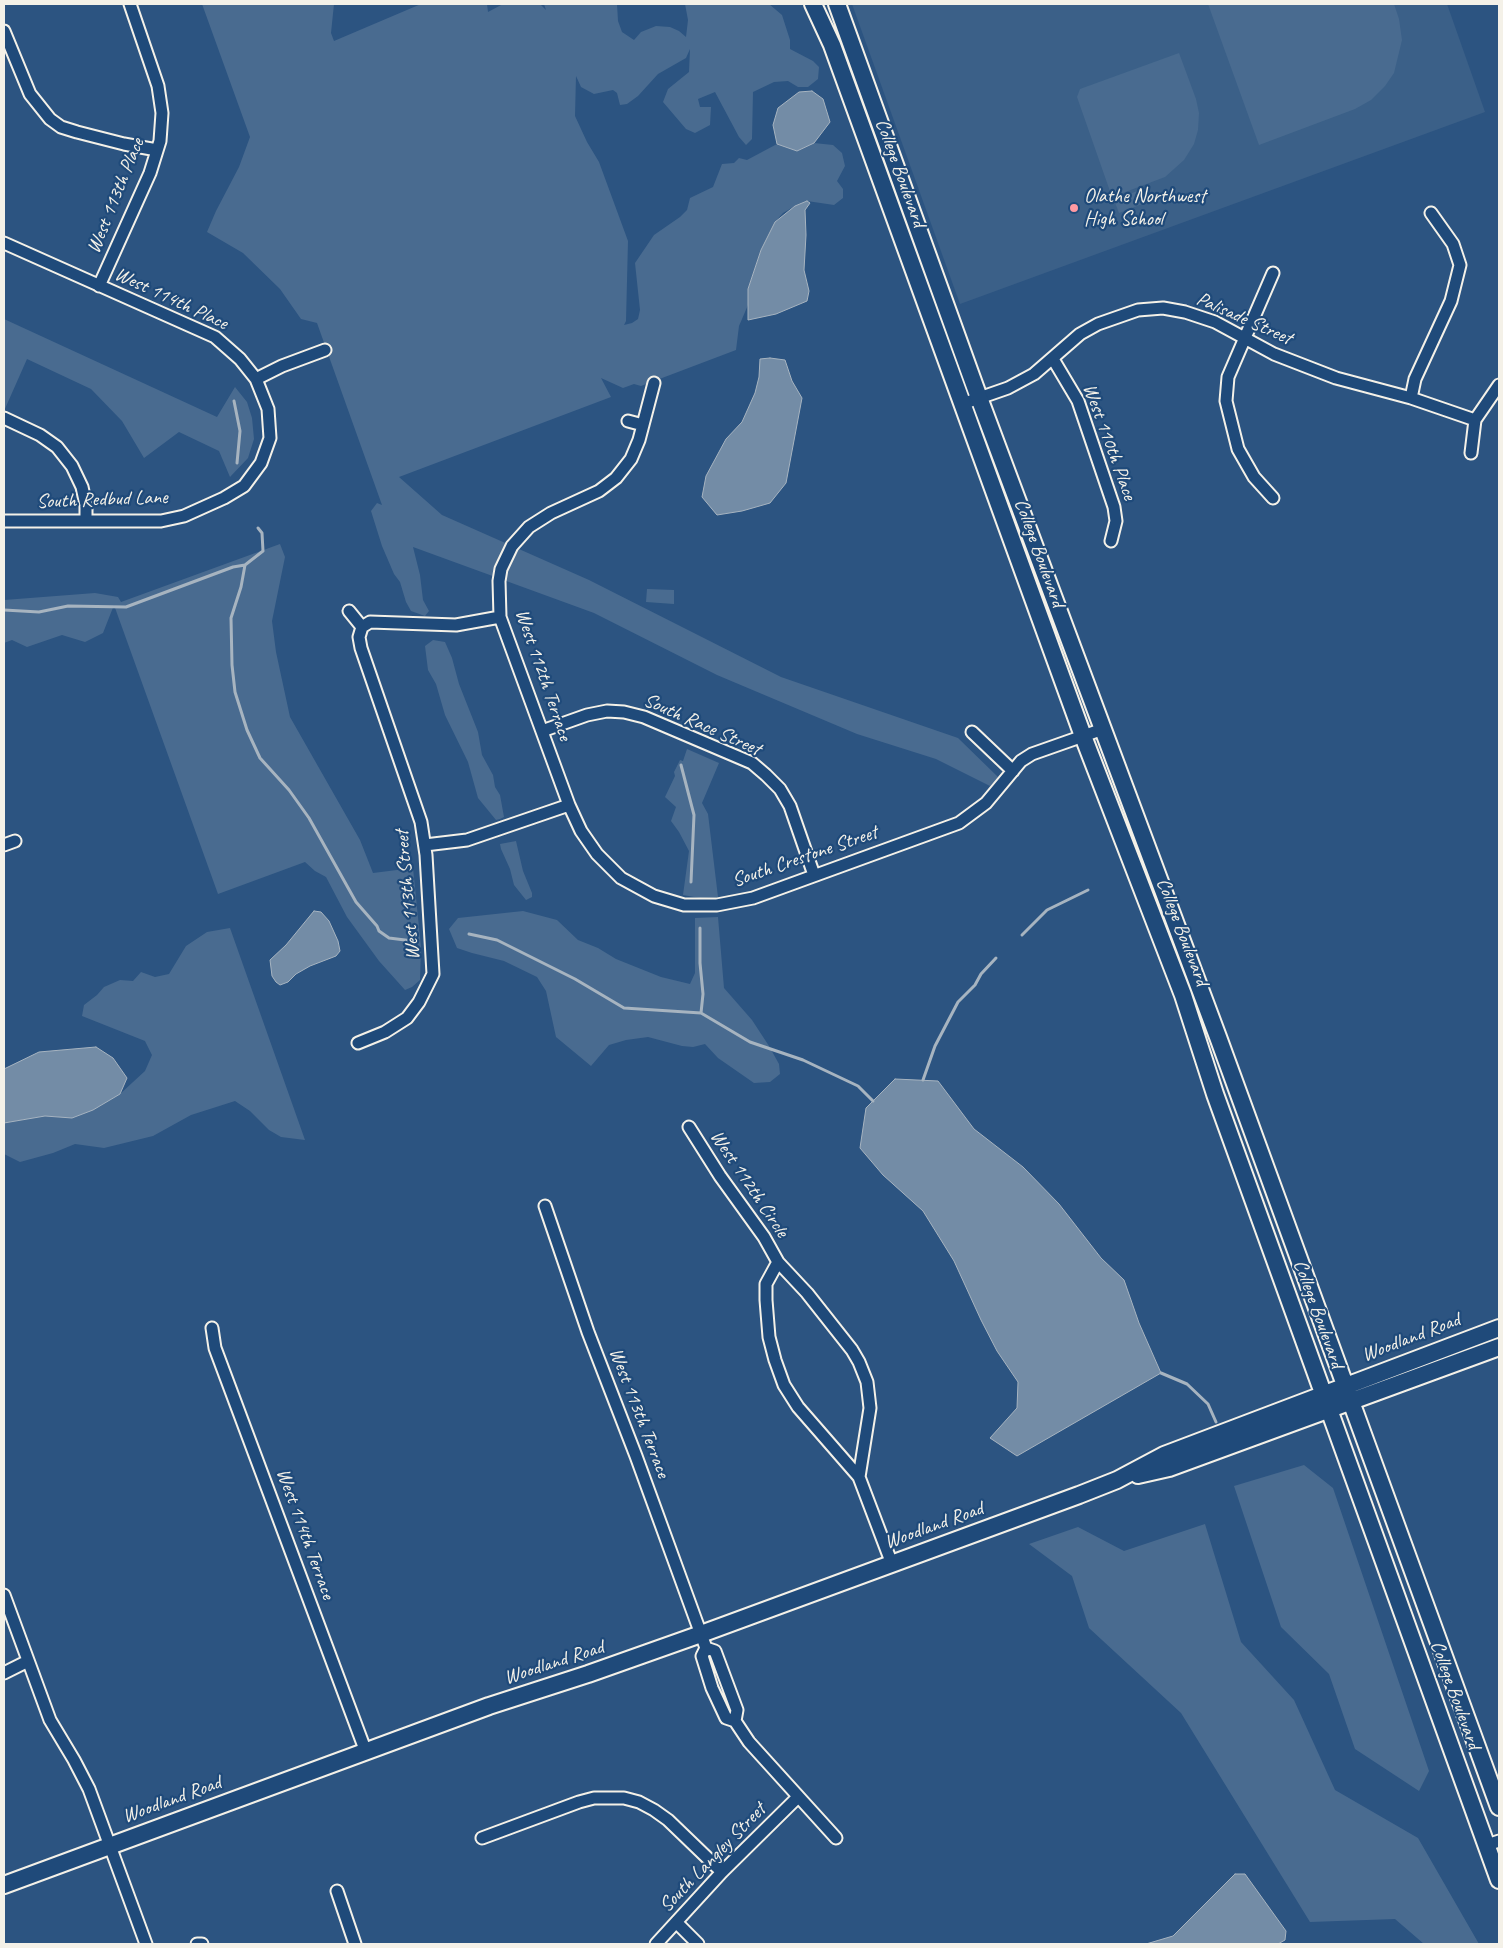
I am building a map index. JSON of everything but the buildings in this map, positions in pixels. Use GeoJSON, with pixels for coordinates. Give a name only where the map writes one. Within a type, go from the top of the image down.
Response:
{"type":"FeatureCollection","features":[{"type":"Feature","properties":{"kind":"main road","name":"College Boulevard"},"geometry":{"type":"LineString","coordinates":[[813,4],[832,45],[1083,736],[1183,996],[1215,1094],[1324,1393],[1493,1843],[1499,1880]]}},
{"type":"Feature","properties":{"kind":"main road","name":"College Boulevard"},"geometry":{"type":"LineString","coordinates":[[837,4],[980,398],[1352,1401],[1499,1807]]}},
{"type":"Feature","properties":{"kind":"main road","name":"Woodland Road"},"geometry":{"type":"LineString","coordinates":[[1117,1480],[1164,1455],[1499,1328]]}},
{"type":"Feature","properties":{"kind":"main road","name":"Woodland Road"},"geometry":{"type":"LineString","coordinates":[[4,1885],[489,1706],[588,1674],[703,1641],[892,1564],[1117,1480],[1169,1468],[1499,1347]]}},
{"type":"Feature","properties":{"kind":"street","name":"West 113th Place"},"geometry":{"type":"LineString","coordinates":[[99,286],[150,173],[157,150],[162,113],[158,86],[130,4]]}},
{"type":"Feature","properties":{"kind":"street"},"geometry":{"type":"LineString","coordinates":[[4,31],[30,94],[50,119],[61,127],[77,132],[157,150]]}},
{"type":"Feature","properties":{"kind":"street"},"geometry":{"type":"LineString","coordinates":[[1411,398],[1416,379],[1451,301],[1460,265],[1453,244],[1432,213]]}},
{"type":"Feature","properties":{"kind":"street","name":"West 114th Place"},"geometry":{"type":"LineString","coordinates":[[4,243],[215,337],[240,359],[256,379]]}},
{"type":"Feature","properties":{"kind":"street"},"geometry":{"type":"LineString","coordinates":[[1272,498],[1254,476],[1238,449],[1226,401],[1228,376],[1273,273]]}},
{"type":"Feature","properties":{"kind":"street","name":"Palisade Street"},"geometry":{"type":"LineString","coordinates":[[962,404],[1008,388],[1034,374],[1080,334],[1098,324],[1138,310],[1163,308],[1185,312],[1215,322],[1274,354],[1336,378],[1411,398],[1475,420]]}},
{"type":"Feature","properties":{"kind":"street"},"geometry":{"type":"LineString","coordinates":[[256,379],[282,366],[324,350]]}},
{"type":"Feature","properties":{"kind":"street","name":"West 110th Place"},"geometry":{"type":"LineString","coordinates":[[1053,358],[1078,401],[1114,507],[1116,521],[1111,541]]}},
{"type":"Feature","properties":{"kind":"street","name":"South Redbud Lane"},"geometry":{"type":"LineString","coordinates":[[4,522],[162,521],[184,516],[224,498],[244,486],[261,463],[270,438],[268,409],[256,379]]}},
{"type":"Feature","properties":{"kind":"street","name":"West 112th Terrace"},"geometry":{"type":"LineString","coordinates":[[569,805],[500,617],[499,581],[512,546],[529,527],[551,513],[599,491],[616,478],[631,459],[643,425],[654,384]]}},
{"type":"Feature","properties":{"kind":"street"},"geometry":{"type":"LineString","coordinates":[[1471,453],[1475,420],[1499,385]]}},
{"type":"Feature","properties":{"kind":"street"},"geometry":{"type":"LineString","coordinates":[[4,418],[40,435],[58,447],[72,466],[82,487],[86,505],[86,521]]}},
{"type":"Feature","properties":{"kind":"street"},"geometry":{"type":"LineString","coordinates":[[628,421],[643,425]]}},
{"type":"Feature","properties":{"kind":"street"},"geometry":{"type":"LineString","coordinates":[[349,611],[362,627],[370,622],[456,625],[500,617]]}},
{"type":"Feature","properties":{"kind":"street","name":"West 113th Street"},"geometry":{"type":"LineString","coordinates":[[358,1042],[385,1032],[406,1018],[419,1002],[433,974],[425,845],[421,822],[361,648],[359,637],[362,627]]}},
{"type":"Feature","properties":{"kind":"street","name":"South Race Street"},"geometry":{"type":"LineString","coordinates":[[542,731],[587,715],[607,711],[624,712],[644,717],[752,764],[780,789],[790,806],[814,876]]}},
{"type":"Feature","properties":{"kind":"street","name":"South Crestone Street"},"geometry":{"type":"LineString","coordinates":[[569,805],[581,831],[597,854],[621,878],[654,896],[684,905],[718,905],[753,898],[959,823],[986,802],[1021,761],[1032,754],[1103,729]]}},
{"type":"Feature","properties":{"kind":"street"},"geometry":{"type":"LineString","coordinates":[[972,732],[1014,771]]}},
{"type":"Feature","properties":{"kind":"street"},"geometry":{"type":"LineString","coordinates":[[425,845],[467,840],[569,805]]}},
{"type":"Feature","properties":{"kind":"street"},"geometry":{"type":"LineString","coordinates":[[4,845],[16,841]]}},
{"type":"Feature","properties":{"kind":"street","name":"West 112th Circle"},"geometry":{"type":"LineString","coordinates":[[689,1128],[720,1176],[764,1237],[778,1262],[799,1284],[852,1350],[864,1374],[869,1392],[870,1408],[860,1477]]}},
{"type":"Feature","properties":{"kind":"street","name":"West 113th Terrace"},"geometry":{"type":"LineString","coordinates":[[545,1206],[588,1332],[636,1456],[703,1641],[702,1656],[712,1688],[726,1718],[735,1722],[749,1742],[836,1838]]}},
{"type":"Feature","properties":{"kind":"street","name":"West 112th Circle"},"geometry":{"type":"LineString","coordinates":[[778,1262],[766,1284],[768,1332],[774,1360],[784,1385],[798,1407],[860,1477],[892,1564]]}},
{"type":"Feature","properties":{"kind":"street","name":"West 114th Terrace"},"geometry":{"type":"LineString","coordinates":[[212,1328],[215,1348],[366,1752]]}},
{"type":"Feature","properties":{"kind":"street"},"geometry":{"type":"LineString","coordinates":[[4,1595],[50,1720],[89,1789],[146,1944]]}},
{"type":"Feature","properties":{"kind":"street"},"geometry":{"type":"LineString","coordinates":[[4,1673],[28,1661]]}},
{"type":"Feature","properties":{"kind":"street","name":"South Langley Street"},"geometry":{"type":"LineString","coordinates":[[656,1944],[722,1872],[798,1797]]}},
{"type":"Feature","properties":{"kind":"street"},"geometry":{"type":"LineString","coordinates":[[482,1838],[579,1802],[594,1798],[624,1798],[639,1802],[668,1820],[722,1872]]}},
{"type":"Feature","properties":{"kind":"street"},"geometry":{"type":"LineString","coordinates":[[337,1891],[355,1944]]}},
{"type":"Feature","properties":{"kind":"street"},"geometry":{"type":"LineString","coordinates":[[677,1923],[698,1944]]}},
{"type":"Feature","properties":{"kind":"street"},"geometry":{"type":"LineString","coordinates":[[196,1944],[202,1944]]}},
{"type":"Feature","properties":{"kind":"shaded area"},"geometry":{"type":"Polygon","coordinates":[[[202,4],[334,4],[331,33],[334,41],[421,4],[487,4],[488,12],[503,4],[540,4],[546,10],[544,4],[617,4],[618,21],[622,32],[634,40],[641,32],[656,26],[670,27],[686,37],[688,20],[685,4],[769,4],[782,15],[790,40],[790,49],[813,61],[819,67],[818,79],[808,87],[798,87],[788,81],[774,82],[753,92],[752,139],[746,145],[739,137],[715,92],[698,99],[700,107],[711,107],[710,125],[695,133],[686,129],[663,102],[668,89],[689,72],[690,49],[686,58],[658,74],[638,96],[627,104],[620,105],[617,93],[613,90],[594,94],[581,87],[576,76],[575,116],[599,162],[628,241],[626,321],[624,325],[638,319],[640,310],[635,263],[654,235],[687,210],[690,198],[713,187],[722,164],[734,163],[739,158],[747,160],[777,144],[797,151],[814,143],[833,145],[842,153],[845,166],[837,181],[843,189],[843,198],[834,205],[807,201],[783,213],[775,222],[761,250],[748,289],[748,305],[739,326],[736,350],[641,386],[634,384],[623,388],[601,378],[611,397],[399,477],[442,515],[589,580],[781,677],[958,738],[998,777],[990,786],[936,759],[857,734],[717,675],[594,613],[413,547],[420,575],[423,600],[429,611],[425,616],[411,611],[400,582],[394,574],[382,546],[371,511],[377,503],[382,505],[317,323],[301,319],[280,289],[243,253],[207,232],[239,167],[250,137],[202,4]]]}},
{"type":"Feature","properties":{"kind":"shaded area","name":"Olathe Northwest High School"},"geometry":{"type":"Polygon","coordinates":[[[852,4],[1447,4],[1485,112],[960,304],[852,4]]]}},
{"type":"Feature","properties":{"kind":"shaded area"},"geometry":{"type":"Polygon","coordinates":[[[1208,4],[1394,4],[1399,19],[1402,40],[1394,73],[1385,86],[1371,100],[1355,109],[1259,145],[1208,4]]]}},
{"type":"Feature","properties":{"kind":"shaded area"},"geometry":{"type":"Polygon","coordinates":[[[1179,53],[1196,99],[1199,113],[1198,130],[1194,144],[1184,160],[1165,177],[1112,197],[1077,97],[1080,89],[1179,53]]]}},
{"type":"Feature","properties":{"kind":"shaded area"},"geometry":{"type":"Polygon","coordinates":[[[812,91],[823,99],[830,122],[814,143],[797,151],[777,144],[773,125],[778,108],[799,92],[812,91]]]}},
{"type":"Feature","properties":{"kind":"shaded area"},"geometry":{"type":"Polygon","coordinates":[[[1145,188],[1150,201],[1119,213],[1114,200],[1145,188]]]}},
{"type":"Feature","properties":{"kind":"shaded area"},"geometry":{"type":"Polygon","coordinates":[[[807,201],[810,203],[805,210],[804,270],[809,291],[807,301],[776,314],[748,320],[748,289],[761,250],[775,222],[795,206],[807,201]]]}},
{"type":"Feature","properties":{"kind":"shaded area"},"geometry":{"type":"Polygon","coordinates":[[[4,319],[217,417],[235,387],[247,402],[252,418],[254,439],[248,458],[230,477],[219,451],[179,432],[144,458],[122,421],[91,389],[27,359],[4,411],[4,319]]]}},
{"type":"Feature","properties":{"kind":"shaded area"},"geometry":{"type":"Polygon","coordinates":[[[760,359],[785,360],[792,381],[802,398],[786,483],[770,503],[742,511],[717,515],[702,497],[706,476],[726,439],[742,422],[755,393],[759,377],[760,359]]]}},
{"type":"Feature","properties":{"kind":"shaded area"},"geometry":{"type":"Polygon","coordinates":[[[280,544],[285,557],[272,621],[276,652],[290,717],[360,840],[373,873],[413,868],[421,947],[420,980],[405,990],[379,961],[347,917],[326,877],[315,871],[305,862],[218,894],[114,605],[103,633],[85,642],[62,635],[27,647],[12,640],[4,643],[4,600],[95,593],[118,597],[121,602],[280,544]]]}},
{"type":"Feature","properties":{"kind":"shaded area"},"geometry":{"type":"Polygon","coordinates":[[[647,589],[674,590],[674,604],[646,602],[647,589]]]}},
{"type":"Feature","properties":{"kind":"shaded area"},"geometry":{"type":"Polygon","coordinates":[[[433,640],[445,642],[452,658],[459,684],[478,732],[482,755],[493,775],[495,787],[500,795],[504,817],[500,819],[496,820],[478,798],[468,762],[445,715],[436,684],[428,670],[425,646],[433,640]]]}},
{"type":"Feature","properties":{"kind":"shaded area"},"geometry":{"type":"Polygon","coordinates":[[[687,749],[719,763],[702,803],[708,814],[718,897],[700,898],[683,895],[689,851],[671,821],[676,807],[665,797],[675,776],[674,772],[680,760],[683,761],[687,749]]]}},
{"type":"Feature","properties":{"kind":"shaded area"},"geometry":{"type":"Polygon","coordinates":[[[516,841],[523,871],[532,893],[532,897],[526,900],[514,885],[500,844],[516,841]]]}},
{"type":"Feature","properties":{"kind":"shaded area"},"geometry":{"type":"Polygon","coordinates":[[[314,911],[321,912],[329,921],[338,941],[340,951],[336,956],[310,966],[296,974],[288,982],[280,985],[272,976],[270,960],[286,945],[314,911]]]}},
{"type":"Feature","properties":{"kind":"shaded area"},"geometry":{"type":"Polygon","coordinates":[[[523,911],[557,920],[578,940],[598,948],[616,959],[661,977],[690,984],[695,973],[695,918],[718,917],[724,988],[752,1020],[769,1046],[779,1064],[780,1074],[770,1082],[754,1083],[718,1058],[705,1044],[693,1047],[682,1046],[648,1037],[609,1045],[591,1066],[556,1037],[546,991],[537,977],[504,961],[457,948],[449,929],[458,918],[523,911]]]}},
{"type":"Feature","properties":{"kind":"shaded area"},"geometry":{"type":"Polygon","coordinates":[[[230,928],[305,1140],[281,1137],[269,1130],[250,1111],[235,1101],[191,1115],[153,1136],[104,1148],[75,1144],[53,1153],[20,1162],[4,1154],[4,1123],[45,1116],[72,1118],[93,1110],[120,1094],[145,1071],[152,1055],[145,1041],[82,1016],[84,1005],[104,987],[120,980],[133,981],[141,972],[155,977],[169,974],[186,946],[207,932],[230,928]]]}},
{"type":"Feature","properties":{"kind":"shaded area"},"geometry":{"type":"Polygon","coordinates":[[[96,1047],[113,1058],[127,1078],[120,1094],[93,1110],[72,1118],[45,1116],[4,1123],[4,1069],[39,1052],[96,1047]]]}},
{"type":"Feature","properties":{"kind":"shaded area"},"geometry":{"type":"Polygon","coordinates":[[[895,1079],[938,1081],[974,1129],[1023,1167],[1059,1204],[1101,1258],[1124,1280],[1139,1323],[1161,1373],[1017,1456],[990,1438],[1017,1408],[1018,1382],[997,1351],[954,1261],[923,1211],[883,1175],[860,1148],[866,1108],[895,1079]]]}},
{"type":"Feature","properties":{"kind":"shaded area"},"geometry":{"type":"Polygon","coordinates":[[[1304,1465],[1333,1488],[1429,1771],[1419,1791],[1355,1749],[1329,1674],[1281,1627],[1234,1486],[1304,1465]]]}},
{"type":"Feature","properties":{"kind":"shaded area"},"geometry":{"type":"Polygon","coordinates":[[[1205,1524],[1241,1642],[1294,1700],[1335,1790],[1418,1838],[1479,1944],[1424,1944],[1395,1919],[1310,1922],[1181,1713],[1089,1628],[1072,1576],[1029,1544],[1078,1527],[1124,1551],[1205,1524]]]}},
{"type":"Feature","properties":{"kind":"shaded area"},"geometry":{"type":"Polygon","coordinates":[[[1235,1874],[1245,1874],[1286,1931],[1285,1940],[1278,1944],[1146,1944],[1173,1936],[1235,1874]]]}},
{"type":"Feature","properties":{"kind":"waterway"},"geometry":{"type":"LineString","coordinates":[[234,401],[240,431],[237,463]]}},
{"type":"Feature","properties":{"kind":"waterway"},"geometry":{"type":"LineString","coordinates":[[245,565],[263,551],[262,533],[258,528]]}},
{"type":"Feature","properties":{"kind":"waterway"},"geometry":{"type":"LineString","coordinates":[[4,610],[39,612],[68,606],[126,607],[233,567],[245,565],[241,587],[231,618],[232,665],[235,692],[247,730],[260,758],[289,790],[309,818],[356,902],[377,926],[379,931],[389,938],[413,941]]}},
{"type":"Feature","properties":{"kind":"waterway"},"geometry":{"type":"LineString","coordinates":[[681,765],[694,815],[691,882]]}},
{"type":"Feature","properties":{"kind":"waterway"},"geometry":{"type":"LineString","coordinates":[[1022,935],[1047,910],[1088,890]]}},
{"type":"Feature","properties":{"kind":"waterway"},"geometry":{"type":"LineString","coordinates":[[700,928],[700,963],[703,994],[701,1013]]}},
{"type":"Feature","properties":{"kind":"waterway"},"geometry":{"type":"LineString","coordinates":[[469,934],[497,940],[575,979],[624,1008],[701,1013],[750,1042],[803,1060],[858,1086],[873,1101]]}},
{"type":"Feature","properties":{"kind":"waterway"},"geometry":{"type":"LineString","coordinates":[[923,1080],[935,1046],[958,1002],[975,985],[981,974],[996,958]]}},
{"type":"Feature","properties":{"kind":"waterway"},"geometry":{"type":"LineString","coordinates":[[1161,1373],[1187,1384],[1208,1404],[1216,1422]]}},
{"type":"Feature","properties":{"kind":"place","name":"Olathe Northwest High School"},"geometry":{"type":"Point","coordinates":[1074,208]}}]}
